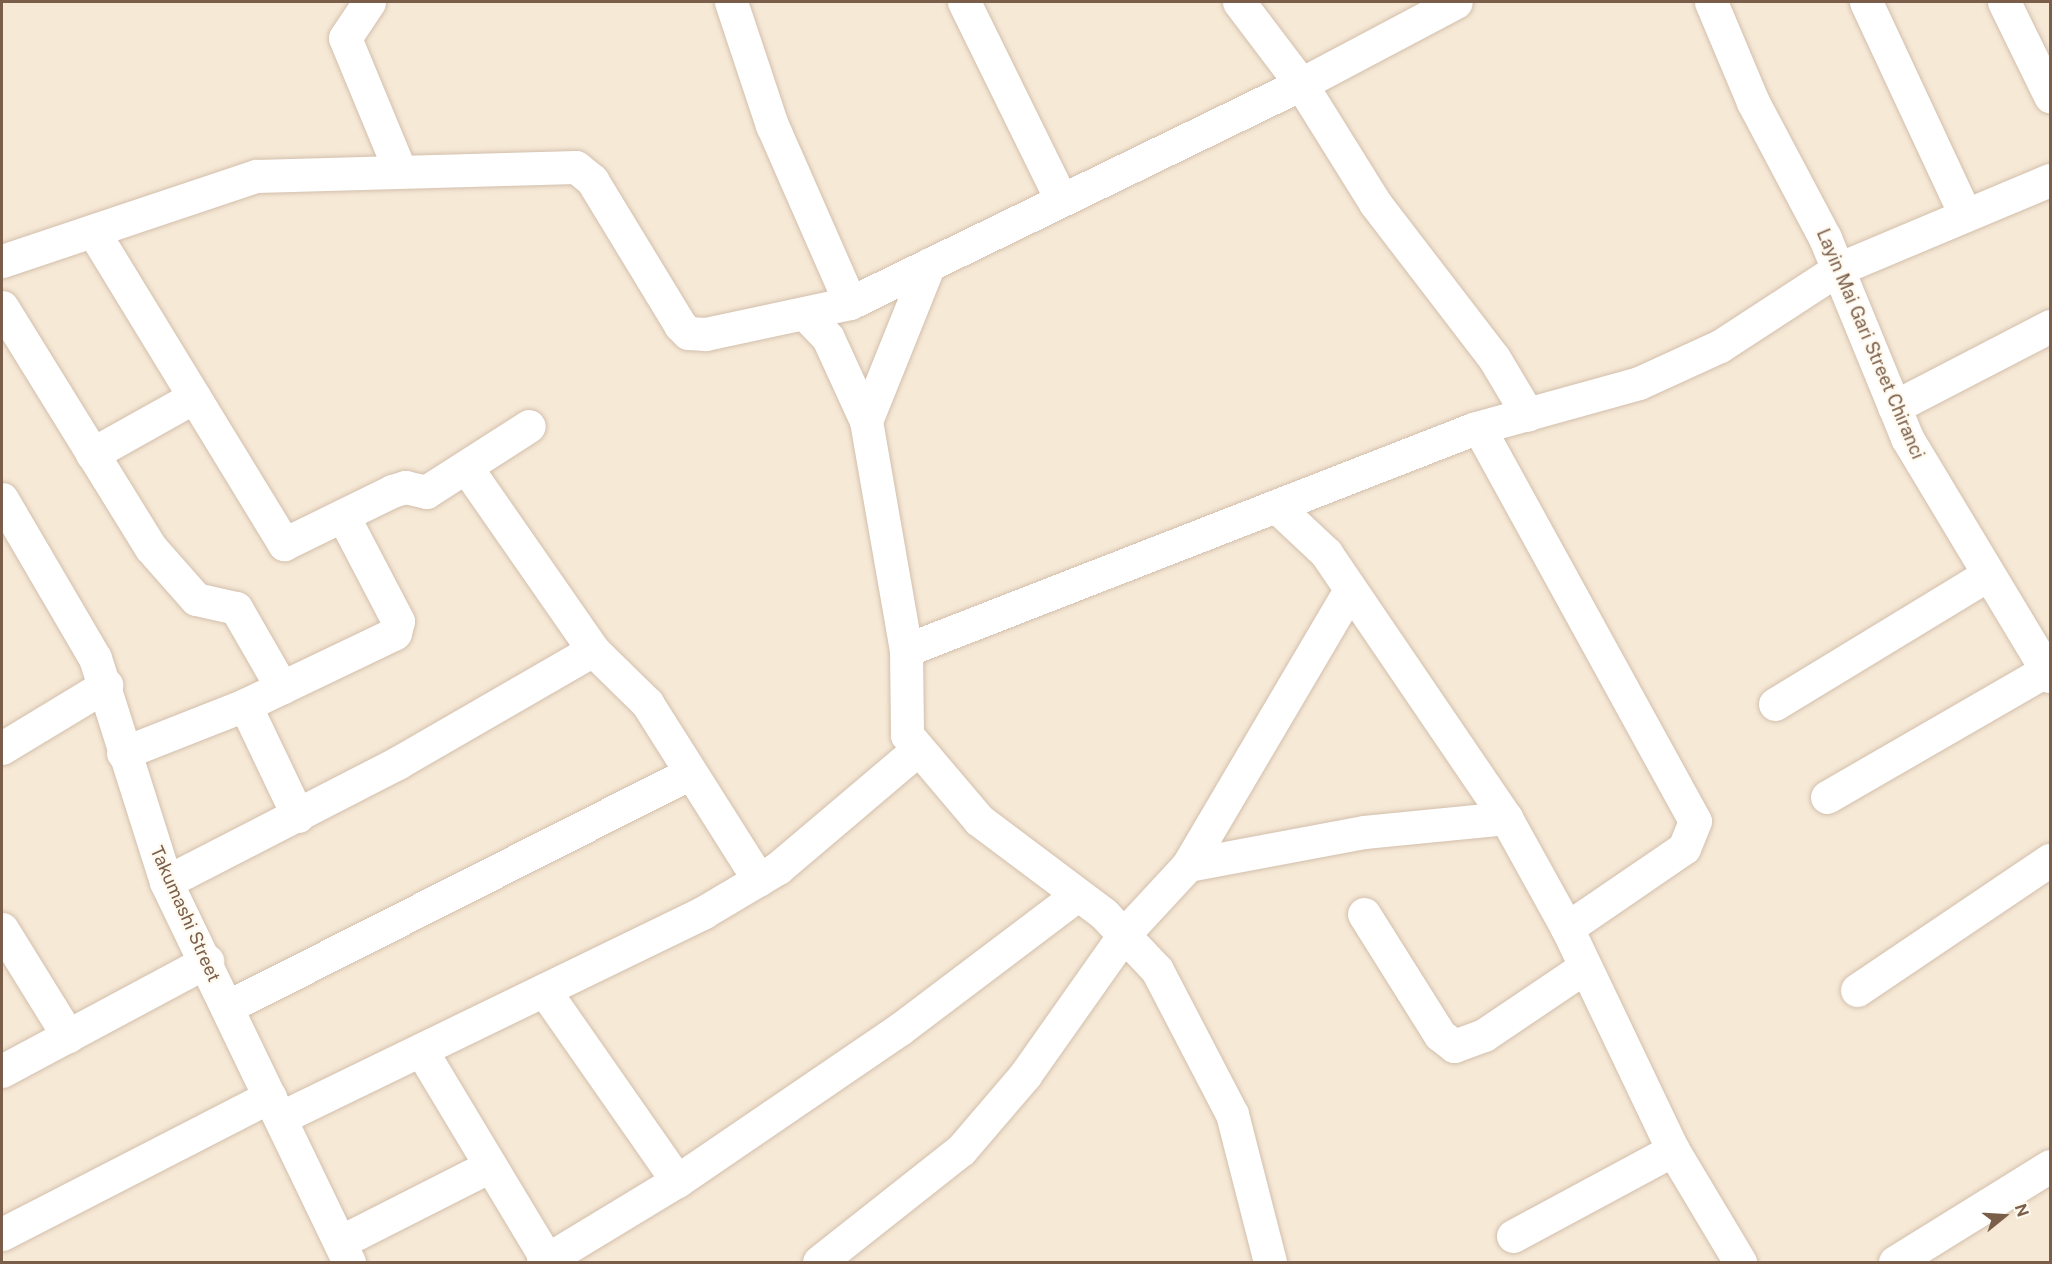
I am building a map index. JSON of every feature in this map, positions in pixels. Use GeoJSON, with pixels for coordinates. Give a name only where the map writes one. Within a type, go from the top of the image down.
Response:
{"type":"FeatureCollection","features":[{"type":"Feature","properties":{"kind":"street"},"geometry":{"type":"LineString","coordinates":[[369,2],[345,38],[400,171]]}},
{"type":"Feature","properties":{"kind":"street"},"geometry":{"type":"LineString","coordinates":[[731,2],[772,125],[850,303]]}},
{"type":"Feature","properties":{"kind":"street"},"geometry":{"type":"LineString","coordinates":[[964,2],[1060,199]]}},
{"type":"Feature","properties":{"kind":"street"},"geometry":{"type":"LineString","coordinates":[[1239,2],[1301,84],[1374,203],[1494,357],[1528,415]]}},
{"type":"Feature","properties":{"kind":"street"},"geometry":{"type":"LineString","coordinates":[[2,261],[256,176],[400,171],[585,170],[688,333],[807,316],[850,303],[1060,199],[1301,84],[1456,2]]}},
{"type":"Feature","properties":{"kind":"street","name":"Layin Mai Gari Street Chiranci"},"geometry":{"type":"LineString","coordinates":[[1711,2],[1753,102],[1788,159],[1838,269],[1894,407],[1987,575],[2049,673]]}},
{"type":"Feature","properties":{"kind":"street"},"geometry":{"type":"LineString","coordinates":[[1866,2],[1965,214]]}},
{"type":"Feature","properties":{"kind":"street"},"geometry":{"type":"LineString","coordinates":[[2004,2],[2050,96]]}},
{"type":"Feature","properties":{"kind":"street"},"geometry":{"type":"LineString","coordinates":[[906,650],[1479,428],[1639,383],[1720,346],[1838,269],[2050,180]]}},
{"type":"Feature","properties":{"kind":"street"},"geometry":{"type":"LineString","coordinates":[[93,231],[284,544],[405,487],[426,492],[529,426]]}},
{"type":"Feature","properties":{"kind":"street"},"geometry":{"type":"LineString","coordinates":[[866,421],[929,264]]}},
{"type":"Feature","properties":{"kind":"street"},"geometry":{"type":"LineString","coordinates":[[2,307],[92,454],[183,588],[196,599],[236,608],[282,688]]}},
{"type":"Feature","properties":{"kind":"street"},"geometry":{"type":"LineString","coordinates":[[807,316],[828,338],[866,421],[906,650],[905,717],[916,751],[979,820],[1125,932],[1157,970],[1232,1114],[1270,1263]]}},
{"type":"Feature","properties":{"kind":"street"},"geometry":{"type":"LineString","coordinates":[[1894,407],[2050,326]]}},
{"type":"Feature","properties":{"kind":"street"},"geometry":{"type":"LineString","coordinates":[[92,454],[194,397]]}},
{"type":"Feature","properties":{"kind":"street"},"geometry":{"type":"LineString","coordinates":[[1479,428],[1695,821],[1684,848],[1567,927]]}},
{"type":"Feature","properties":{"kind":"street"},"geometry":{"type":"LineString","coordinates":[[466,467],[593,650],[647,703],[759,880]]}},
{"type":"Feature","properties":{"kind":"street","name":"Takumashi Street"},"geometry":{"type":"LineString","coordinates":[[2,499],[14,552],[106,685],[123,753],[166,882],[207,961],[344,1252]]}},
{"type":"Feature","properties":{"kind":"street"},"geometry":{"type":"LineString","coordinates":[[1276,506],[1326,553],[1506,818],[1567,927],[1673,1150],[1740,1263]]}},
{"type":"Feature","properties":{"kind":"street"},"geometry":{"type":"LineString","coordinates":[[123,753],[245,705],[398,628],[343,516]]}},
{"type":"Feature","properties":{"kind":"street"},"geometry":{"type":"LineString","coordinates":[[1775,704],[1987,575]]}},
{"type":"Feature","properties":{"kind":"street"},"geometry":{"type":"LineString","coordinates":[[819,1263],[960,1150],[1025,1075],[1125,932],[1188,865],[1350,590]]}},
{"type":"Feature","properties":{"kind":"street"},"geometry":{"type":"LineString","coordinates":[[166,882],[298,816],[593,650]]}},
{"type":"Feature","properties":{"kind":"street"},"geometry":{"type":"LineString","coordinates":[[1827,797],[2049,673]]}},
{"type":"Feature","properties":{"kind":"street"},"geometry":{"type":"LineString","coordinates":[[2,748],[106,685]]}},
{"type":"Feature","properties":{"kind":"street"},"geometry":{"type":"LineString","coordinates":[[245,705],[298,816]]}},
{"type":"Feature","properties":{"kind":"street"},"geometry":{"type":"LineString","coordinates":[[2,1234],[275,1107],[421,1050],[759,880],[838,822],[916,751]]}},
{"type":"Feature","properties":{"kind":"street"},"geometry":{"type":"LineString","coordinates":[[227,1007],[690,773]]}},
{"type":"Feature","properties":{"kind":"street"},"geometry":{"type":"LineString","coordinates":[[1188,865],[1364,832],[1506,818]]}},
{"type":"Feature","properties":{"kind":"street"},"geometry":{"type":"LineString","coordinates":[[1857,990],[2050,860]]}},
{"type":"Feature","properties":{"kind":"street"},"geometry":{"type":"LineString","coordinates":[[421,1050],[545,1261],[677,1181],[900,1029],[1077,895]]}},
{"type":"Feature","properties":{"kind":"street"},"geometry":{"type":"LineString","coordinates":[[1364,914],[1440,1035],[1454,1046],[1484,1035],[1585,967]]}},
{"type":"Feature","properties":{"kind":"street"},"geometry":{"type":"LineString","coordinates":[[2,929],[68,1036]]}},
{"type":"Feature","properties":{"kind":"street"},"geometry":{"type":"LineString","coordinates":[[2,1071],[207,961]]}},
{"type":"Feature","properties":{"kind":"street"},"geometry":{"type":"LineString","coordinates":[[544,990],[677,1181]]}},
{"type":"Feature","properties":{"kind":"street"},"geometry":{"type":"LineString","coordinates":[[1513,1236],[1673,1150]]}},
{"type":"Feature","properties":{"kind":"street"},"geometry":{"type":"LineString","coordinates":[[344,1252],[490,1166]]}},
{"type":"Feature","properties":{"kind":"street"},"geometry":{"type":"LineString","coordinates":[[1895,1263],[1925,1254],[2050,1166]]}},
{"type":"Feature","properties":{"kind":"shaded area"},"geometry":{"type":"Polygon","coordinates":[[[2,2],[2050,2],[2050,1262],[2,1262],[2,2]]]}}]}
